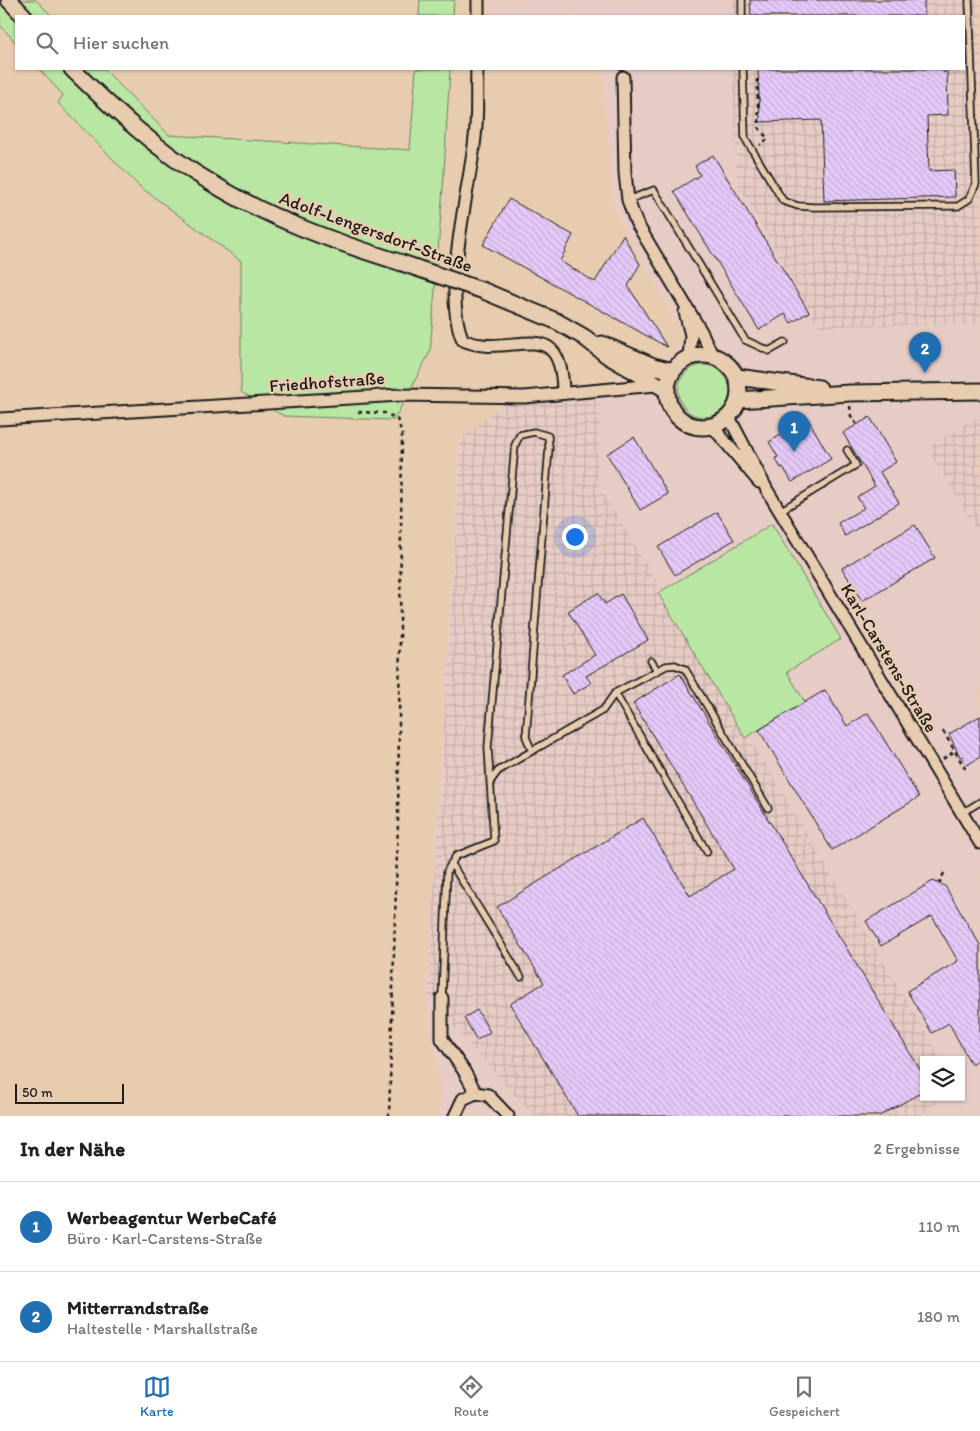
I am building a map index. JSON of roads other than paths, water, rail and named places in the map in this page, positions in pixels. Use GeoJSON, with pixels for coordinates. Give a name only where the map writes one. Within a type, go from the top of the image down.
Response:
{"type":"FeatureCollection","features":[{"type":"Feature","properties":{"kind":"street"},"geometry":{"type":"LineString","coordinates":[[9,0],[23,15]]}},
{"type":"Feature","properties":{"kind":"street"},"geometry":{"type":"LineString","coordinates":[[478,0],[478,15]]}},
{"type":"Feature","properties":{"kind":"street","name":"Adolf-Lengersdorf-Straße"},"geometry":{"type":"LineString","coordinates":[[73,70],[122,116],[208,182],[286,222],[484,291],[556,321],[584,337],[653,366],[673,371]]}},
{"type":"Feature","properties":{"kind":"street"},"geometry":{"type":"LineString","coordinates":[[477,70],[475,137],[463,202],[457,278],[457,326],[463,340],[476,346],[540,344],[552,349],[558,356],[562,368],[563,393]]}},
{"type":"Feature","properties":{"kind":"street"},"geometry":{"type":"LineString","coordinates":[[623,77],[625,173],[628,200],[636,222],[702,333],[712,355]]}},
{"type":"Feature","properties":{"kind":"street"},"geometry":{"type":"LineString","coordinates":[[683,301],[691,335],[689,357]]}},
{"type":"Feature","properties":{"kind":"street","name":"Adolf-Lengersdorf-Straße"},"geometry":{"type":"LineString","coordinates":[[584,337],[608,356],[662,388]]}},
{"type":"Feature","properties":{"kind":"street"},"geometry":{"type":"LineString","coordinates":[[700,354],[712,355],[727,363],[737,377],[738,400],[729,416],[712,426],[696,426],[681,419],[673,411],[662,388],[673,371],[689,357],[700,354]]}},
{"type":"Feature","properties":{"kind":"street"},"geometry":{"type":"LineString","coordinates":[[737,377],[850,392]]}},
{"type":"Feature","properties":{"kind":"street","name":"Friedhofstraße"},"geometry":{"type":"LineString","coordinates":[[0,420],[400,394],[524,397],[662,388]]}},
{"type":"Feature","properties":{"kind":"street"},"geometry":{"type":"LineString","coordinates":[[738,400],[850,392],[980,391]]}},
{"type":"Feature","properties":{"kind":"street","name":"Karl-Carstens-Straße"},"geometry":{"type":"LineString","coordinates":[[729,416],[767,490],[980,844]]}},
{"type":"Feature","properties":{"kind":"street","name":"Karl-Carstens-Straße"},"geometry":{"type":"LineString","coordinates":[[712,426],[742,464],[767,490]]}},
{"type":"Feature","properties":{"kind":"street"},"geometry":{"type":"LineString","coordinates":[[442,998],[442,1039],[464,1070],[476,1093]]}},
{"type":"Feature","properties":{"kind":"street"},"geometry":{"type":"LineString","coordinates":[[455,1116],[462,1099],[476,1093],[488,1095],[508,1116]]}},
{"type":"Feature","properties":{"kind":"lane"},"geometry":{"type":"LineString","coordinates":[[742,0],[742,15]]}},
{"type":"Feature","properties":{"kind":"lane"},"geometry":{"type":"LineString","coordinates":[[743,70],[745,138],[783,201],[798,206],[958,206],[970,200],[976,184],[969,0]]}},
{"type":"Feature","properties":{"kind":"lane"},"geometry":{"type":"LineString","coordinates":[[973,128],[980,127]]}},
{"type":"Feature","properties":{"kind":"lane"},"geometry":{"type":"LineString","coordinates":[[628,200],[654,190],[746,340],[769,351],[785,342]]}},
{"type":"Feature","properties":{"kind":"lane"},"geometry":{"type":"LineString","coordinates":[[442,998],[447,871],[451,863],[461,853],[494,841],[488,747],[515,445],[520,435],[534,432],[548,436],[549,448],[526,737],[532,751]]}},
{"type":"Feature","properties":{"kind":"lane"},"geometry":{"type":"LineString","coordinates":[[780,511],[856,465],[847,450]]}},
{"type":"Feature","properties":{"kind":"lane"},"geometry":{"type":"LineString","coordinates":[[651,661],[657,670]]}},
{"type":"Feature","properties":{"kind":"lane"},"geometry":{"type":"LineString","coordinates":[[490,782],[498,771],[603,710],[615,692],[657,670],[675,665],[685,669],[768,808]]}},
{"type":"Feature","properties":{"kind":"lane"},"geometry":{"type":"LineString","coordinates":[[615,692],[708,852]]}},
{"type":"Feature","properties":{"kind":"lane"},"geometry":{"type":"LineString","coordinates":[[962,813],[980,802]]}},
{"type":"Feature","properties":{"kind":"lane"},"geometry":{"type":"LineString","coordinates":[[451,863],[521,977]]}},
{"type":"Feature","properties":{"kind":"place","name":"Mitterrandstraße"},"geometry":{"type":"Point","coordinates":[925,373]}},
{"type":"Feature","properties":{"kind":"place","name":"Werbeagentur WerbeCafé"},"geometry":{"type":"Point","coordinates":[794,452]}}]}
